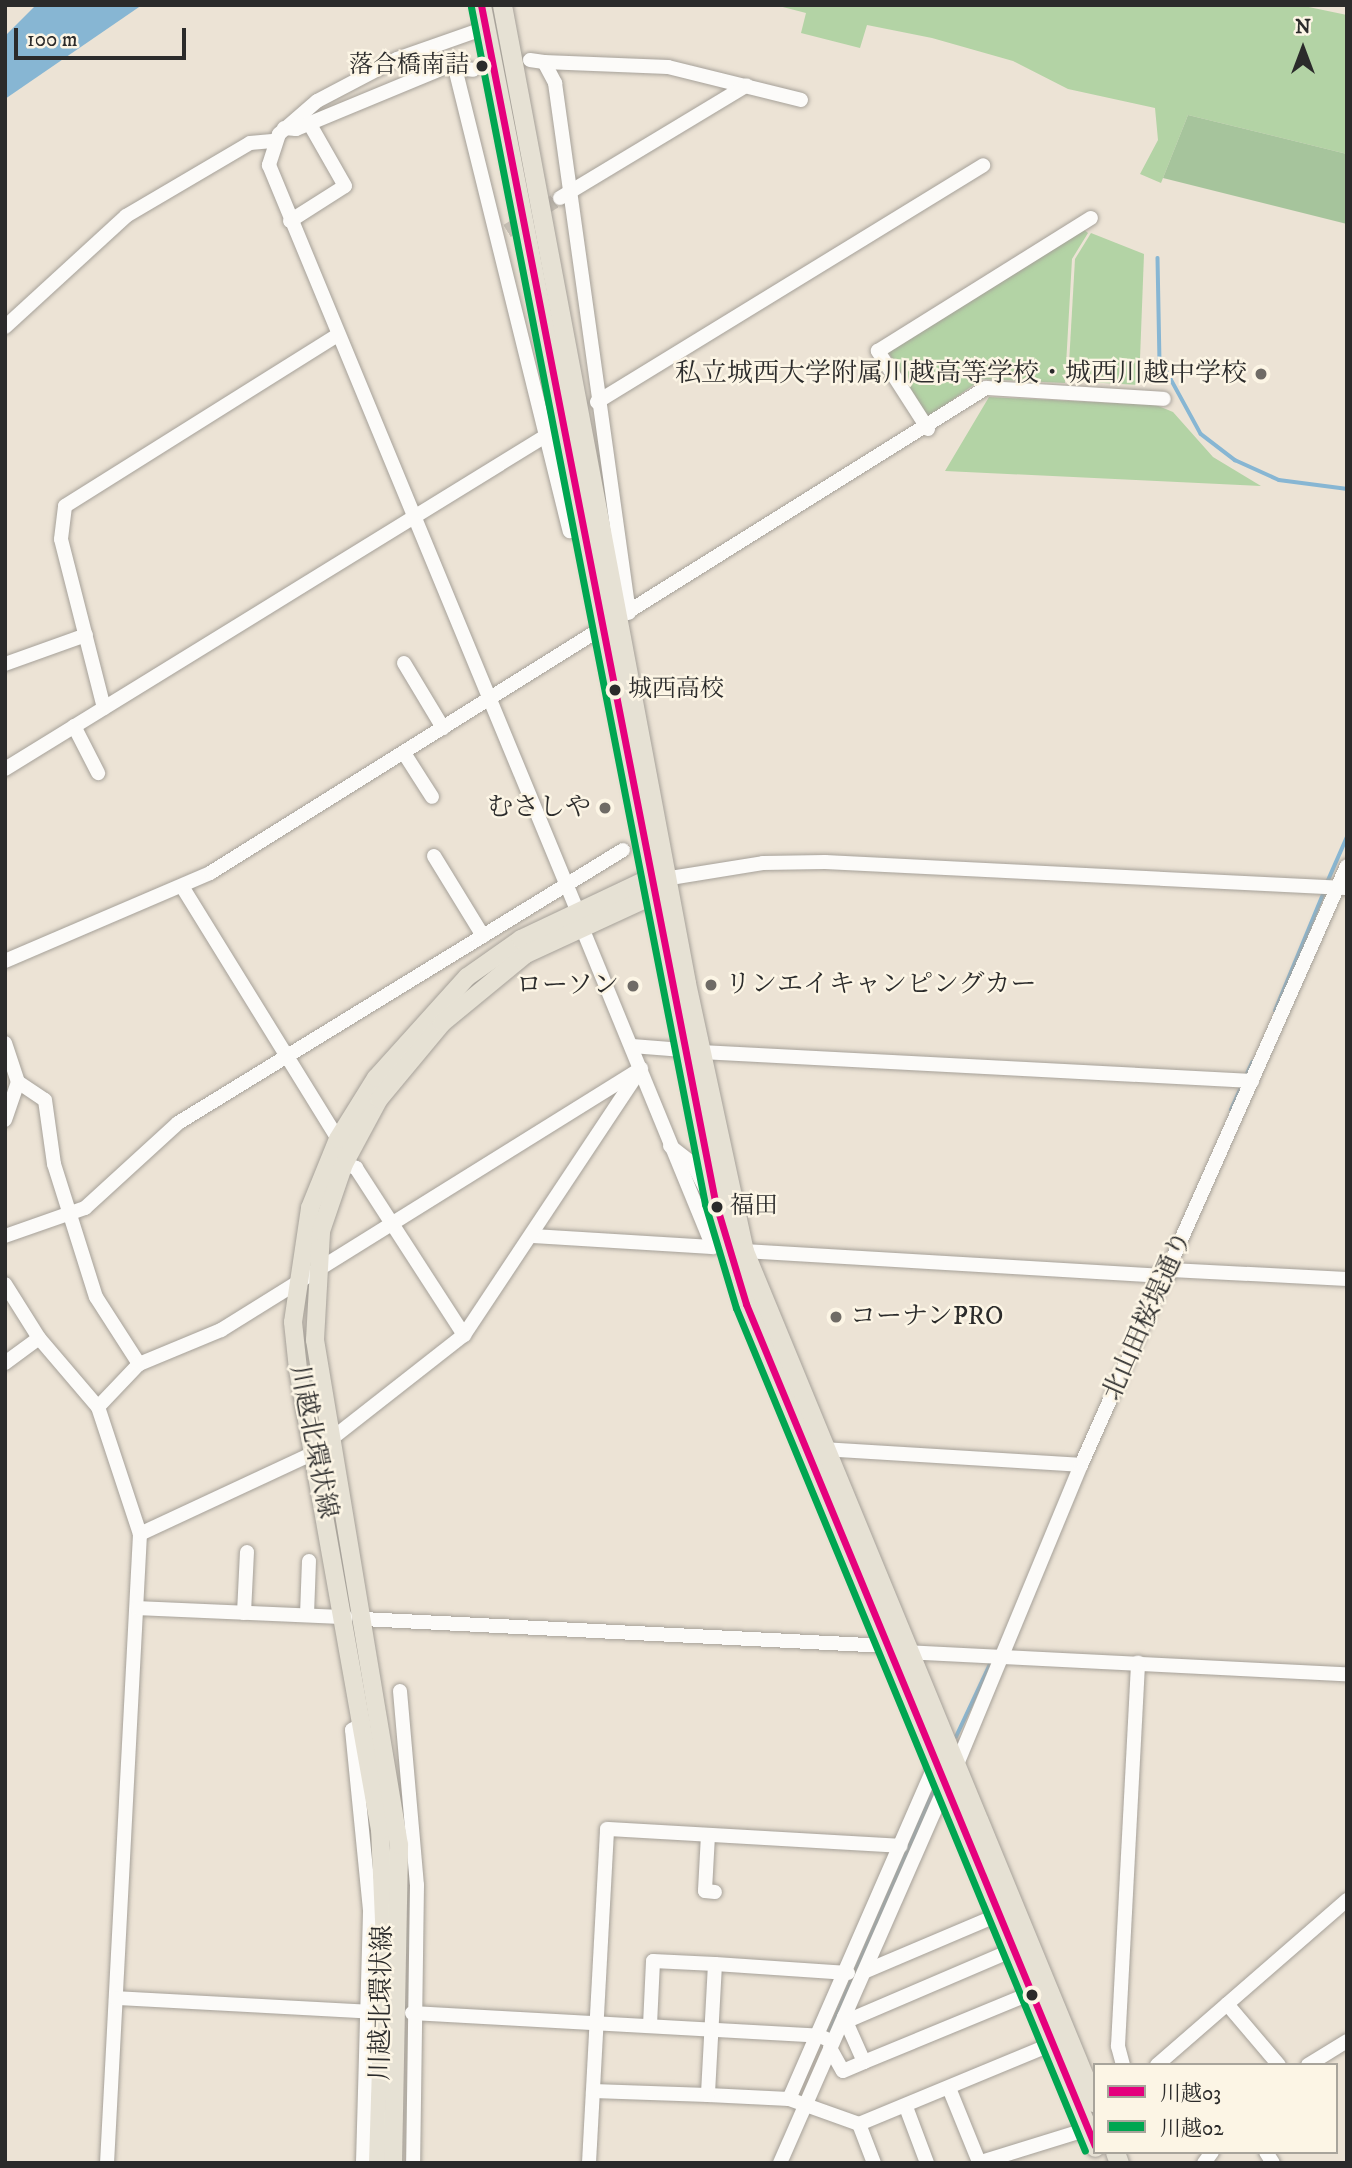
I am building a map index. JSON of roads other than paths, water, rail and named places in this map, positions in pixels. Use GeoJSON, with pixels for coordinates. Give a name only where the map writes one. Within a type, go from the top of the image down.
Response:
{"type":"FeatureCollection","features":[{"type":"Feature","properties":{"kind":"highway"},"geometry":{"type":"LineString","coordinates":[[502,9],[618,620],[656,885],[692,1051],[744,1251],[821,1449],[906,1652],[998,1915],[1091,2138]]}},
{"type":"Feature","properties":{"kind":"highway"},"geometry":{"type":"LineString","coordinates":[[483,17],[585,529],[618,620]]}},
{"type":"Feature","properties":{"kind":"highway"},"geometry":{"type":"LineString","coordinates":[[692,1051],[715,1201],[746,1304],[936,1762],[950,1777],[1093,2099]]}},
{"type":"Feature","properties":{"kind":"main road","name":"川越北環状線"},"geometry":{"type":"LineString","coordinates":[[393,2163],[399,1845],[382,1730],[314,1453],[293,1322],[297,1278],[310,1208],[338,1139],[376,1077],[467,978],[579,918],[656,885]]}},
{"type":"Feature","properties":{"kind":"main road","name":"川越北環状線"},"geometry":{"type":"LineString","coordinates":[[378,2163],[385,1943],[380,1830],[363,1723],[355,1618],[315,1340],[321,1231],[344,1164],[379,1099],[442,1023],[498,972],[579,918]]}},
{"type":"Feature","properties":{"kind":"street"},"geometry":{"type":"LineString","coordinates":[[483,17],[355,79],[284,128],[275,141],[270,165],[290,221],[632,1046],[668,1145],[713,1247],[532,1236]]}},
{"type":"Feature","properties":{"kind":"street"},"geometry":{"type":"LineString","coordinates":[[618,620],[597,402],[572,190],[555,83],[537,61],[645,64],[747,85],[801,100]]}},
{"type":"Feature","properties":{"kind":"street"},"geometry":{"type":"LineString","coordinates":[[284,128],[309,123],[405,80],[446,67],[456,72],[473,70]]}},
{"type":"Feature","properties":{"kind":"street"},"geometry":{"type":"LineString","coordinates":[[456,72],[501,234],[570,531],[585,529]]}},
{"type":"Feature","properties":{"kind":"street"},"geometry":{"type":"LineString","coordinates":[[559,198],[747,85]]}},
{"type":"Feature","properties":{"kind":"street"},"geometry":{"type":"LineString","coordinates":[[290,221],[345,186],[309,123]]}},
{"type":"Feature","properties":{"kind":"street"},"geometry":{"type":"LineString","coordinates":[[5,327],[126,216],[250,143],[275,141]]}},
{"type":"Feature","properties":{"kind":"street"},"geometry":{"type":"LineString","coordinates":[[597,402],[982,165]]}},
{"type":"Feature","properties":{"kind":"street"},"geometry":{"type":"LineString","coordinates":[[928,429],[878,351],[1091,218]]}},
{"type":"Feature","properties":{"kind":"street"},"geometry":{"type":"LineString","coordinates":[[104,708],[60,531],[65,506],[338,335]]}},
{"type":"Feature","properties":{"kind":"street"},"geometry":{"type":"LineString","coordinates":[[5,961],[183,888],[928,429],[986,388],[1164,399]]}},
{"type":"Feature","properties":{"kind":"street"},"geometry":{"type":"LineString","coordinates":[[5,769],[547,435]]}},
{"type":"Feature","properties":{"kind":"street"},"geometry":{"type":"LineString","coordinates":[[5,664],[86,635]]}},
{"type":"Feature","properties":{"kind":"street"},"geometry":{"type":"LineString","coordinates":[[404,663],[443,728]]}},
{"type":"Feature","properties":{"kind":"street"},"geometry":{"type":"LineString","coordinates":[[74,726],[98,773]]}},
{"type":"Feature","properties":{"kind":"street"},"geometry":{"type":"LineString","coordinates":[[404,753],[432,797]]}},
{"type":"Feature","properties":{"kind":"street"},"geometry":{"type":"LineString","coordinates":[[5,1236],[70,1217],[178,1123],[483,936],[565,882],[623,850]]}},
{"type":"Feature","properties":{"kind":"street"},"geometry":{"type":"LineString","coordinates":[[434,856],[483,936]]}},
{"type":"Feature","properties":{"kind":"street"},"geometry":{"type":"LineString","coordinates":[[656,885],[698,871],[825,862],[1342,888]]}},
{"type":"Feature","properties":{"kind":"street","name":"北山田桜堤通り"},"geometry":{"type":"LineString","coordinates":[[827,2041],[846,2019],[1003,1655],[1081,1465],[1169,1273],[1252,1081],[1342,888],[1347,866]]}},
{"type":"Feature","properties":{"kind":"street"},"geometry":{"type":"LineString","coordinates":[[183,888],[338,1139]]}},
{"type":"Feature","properties":{"kind":"street"},"geometry":{"type":"LineString","coordinates":[[5,1043],[18,1082],[5,1121]]}},
{"type":"Feature","properties":{"kind":"street"},"geometry":{"type":"LineString","coordinates":[[632,1046],[1252,1081]]}},
{"type":"Feature","properties":{"kind":"street"},"geometry":{"type":"LineString","coordinates":[[98,1407],[139,1364],[221,1330],[297,1278],[641,1069]]}},
{"type":"Feature","properties":{"kind":"street"},"geometry":{"type":"LineString","coordinates":[[330,1440],[464,1335],[641,1069]]}},
{"type":"Feature","properties":{"kind":"street"},"geometry":{"type":"LineString","coordinates":[[18,1082],[45,1100],[70,1217],[104,1317],[139,1364]]}},
{"type":"Feature","properties":{"kind":"street"},"geometry":{"type":"LineString","coordinates":[[668,1145],[693,1164],[715,1201]]}},
{"type":"Feature","properties":{"kind":"street"},"geometry":{"type":"LineString","coordinates":[[344,1164],[356,1168],[464,1335]]}},
{"type":"Feature","properties":{"kind":"street"},"geometry":{"type":"LineString","coordinates":[[744,1251],[1169,1273],[1347,1279]]}},
{"type":"Feature","properties":{"kind":"street"},"geometry":{"type":"LineString","coordinates":[[5,1284],[40,1338],[98,1407],[140,1534],[107,2163]]}},
{"type":"Feature","properties":{"kind":"street"},"geometry":{"type":"LineString","coordinates":[[5,1363],[40,1338]]}},
{"type":"Feature","properties":{"kind":"street"},"geometry":{"type":"LineString","coordinates":[[821,1449],[1081,1465]]}},
{"type":"Feature","properties":{"kind":"street"},"geometry":{"type":"LineString","coordinates":[[140,1534],[314,1453]]}},
{"type":"Feature","properties":{"kind":"street"},"geometry":{"type":"LineString","coordinates":[[244,1612],[247,1552]]}},
{"type":"Feature","properties":{"kind":"street"},"geometry":{"type":"LineString","coordinates":[[307,1615],[309,1561]]}},
{"type":"Feature","properties":{"kind":"street"},"geometry":{"type":"LineString","coordinates":[[137,1608],[887,1646]]}},
{"type":"Feature","properties":{"kind":"street"},"geometry":{"type":"LineString","coordinates":[[906,1652],[1347,1674]]}},
{"type":"Feature","properties":{"kind":"street"},"geometry":{"type":"LineString","coordinates":[[1122,2063],[1118,2046],[1138,1663]]}},
{"type":"Feature","properties":{"kind":"street"},"geometry":{"type":"LineString","coordinates":[[400,1690],[402,1728],[414,1818],[416,2013],[413,2163]]}},
{"type":"Feature","properties":{"kind":"street"},"geometry":{"type":"LineString","coordinates":[[363,1723],[352,1730],[365,1827],[372,2012],[363,2163]]}},
{"type":"Feature","properties":{"kind":"street"},"geometry":{"type":"LineString","coordinates":[[382,1730],[402,1728]]}},
{"type":"Feature","properties":{"kind":"street"},"geometry":{"type":"LineString","coordinates":[[780,2163],[799,2101],[827,2041],[848,1973],[936,1762]]}},
{"type":"Feature","properties":{"kind":"street"},"geometry":{"type":"LineString","coordinates":[[589,2163],[607,1829],[901,1846]]}},
{"type":"Feature","properties":{"kind":"street"},"geometry":{"type":"LineString","coordinates":[[708,1835],[705,1891],[715,1892]]}},
{"type":"Feature","properties":{"kind":"street"},"geometry":{"type":"LineString","coordinates":[[1159,2063],[1347,1900]]}},
{"type":"Feature","properties":{"kind":"street"},"geometry":{"type":"LineString","coordinates":[[866,1971],[998,1915]]}},
{"type":"Feature","properties":{"kind":"street"},"geometry":{"type":"LineString","coordinates":[[864,2062],[846,2019],[1013,1950]]}},
{"type":"Feature","properties":{"kind":"street"},"geometry":{"type":"LineString","coordinates":[[650,2025],[653,1961],[848,1973]]}},
{"type":"Feature","properties":{"kind":"street"},"geometry":{"type":"LineString","coordinates":[[708,2095],[715,1964]]}},
{"type":"Feature","properties":{"kind":"street"},"geometry":{"type":"LineString","coordinates":[[827,2041],[843,2071],[1031,1993]]}},
{"type":"Feature","properties":{"kind":"street"},"geometry":{"type":"LineString","coordinates":[[116,1998],[372,2012]]}},
{"type":"Feature","properties":{"kind":"street"},"geometry":{"type":"LineString","coordinates":[[1227,2004],[1277,2063]]}},
{"type":"Feature","properties":{"kind":"street"},"geometry":{"type":"LineString","coordinates":[[416,2013],[712,2029],[827,2041]]}},
{"type":"Feature","properties":{"kind":"street"},"geometry":{"type":"LineString","coordinates":[[1311,2063],[1347,2041]]}},
{"type":"Feature","properties":{"kind":"street"},"geometry":{"type":"LineString","coordinates":[[593,2091],[799,2101],[859,2124],[906,2107],[1052,2044]]}},
{"type":"Feature","properties":{"kind":"street"},"geometry":{"type":"LineString","coordinates":[[949,2088],[979,2163],[1091,2138]]}},
{"type":"Feature","properties":{"kind":"street"},"geometry":{"type":"LineString","coordinates":[[906,2107],[927,2163]]}},
{"type":"Feature","properties":{"kind":"street"},"geometry":{"type":"LineString","coordinates":[[859,2124],[874,2163]]}},
{"type":"Feature","properties":{"kind":"water"},"geometry":{"type":"Polygon","coordinates":[[[36,5],[142,5],[5,99],[5,36],[36,5]]]}},
{"type":"Feature","properties":{"kind":"waterway"},"geometry":{"type":"LineString","coordinates":[[1158,258],[1160,359],[1201,434],[1235,460],[1279,480],[1347,489]]}},
{"type":"Feature","properties":{"kind":"waterway"},"geometry":{"type":"LineString","coordinates":[[1326,885],[1347,837]]}},
{"type":"Feature","properties":{"kind":"waterway"},"geometry":{"type":"LineString","coordinates":[[1275,1011],[1324,892]]}},
{"type":"Feature","properties":{"kind":"waterway"},"geometry":{"type":"LineString","coordinates":[[1245,1078],[1252,1063]]}},
{"type":"Feature","properties":{"kind":"waterway"},"geometry":{"type":"LineString","coordinates":[[1231,1110],[1242,1085]]}},
{"type":"Feature","properties":{"kind":"waterway"},"geometry":{"type":"LineString","coordinates":[[956,1737],[992,1660]]}},
{"type":"Feature","properties":{"kind":"waterway"},"geometry":{"type":"LineString","coordinates":[[828,2035],[932,1795]]}},
{"type":"Feature","properties":{"kind":"tunnel"},"geometry":{"type":"LineString","coordinates":[[507,231],[560,198]]}},
{"type":"Feature","properties":{"kind":"place","name":"落合橋南詰"},"geometry":{"type":"Point","coordinates":[482,66]}},
{"type":"Feature","properties":{"kind":"place","name":"私立城西大学附属川越高等学校・城西川越中学校"},"geometry":{"type":"Point","coordinates":[1261,374]}},
{"type":"Feature","properties":{"kind":"place","name":"城西高校"},"geometry":{"type":"Point","coordinates":[615,690]}},
{"type":"Feature","properties":{"kind":"place","name":"むさしや"},"geometry":{"type":"Point","coordinates":[605,808]}},
{"type":"Feature","properties":{"kind":"place","name":"リンエイキャンピングカー"},"geometry":{"type":"Point","coordinates":[711,985]}},
{"type":"Feature","properties":{"kind":"place","name":"ローソン"},"geometry":{"type":"Point","coordinates":[633,986]}},
{"type":"Feature","properties":{"kind":"place","name":"福田"},"geometry":{"type":"Point","coordinates":[717,1207]}},
{"type":"Feature","properties":{"kind":"place","name":"コーナンPRO"},"geometry":{"type":"Point","coordinates":[836,1317]}}]}
